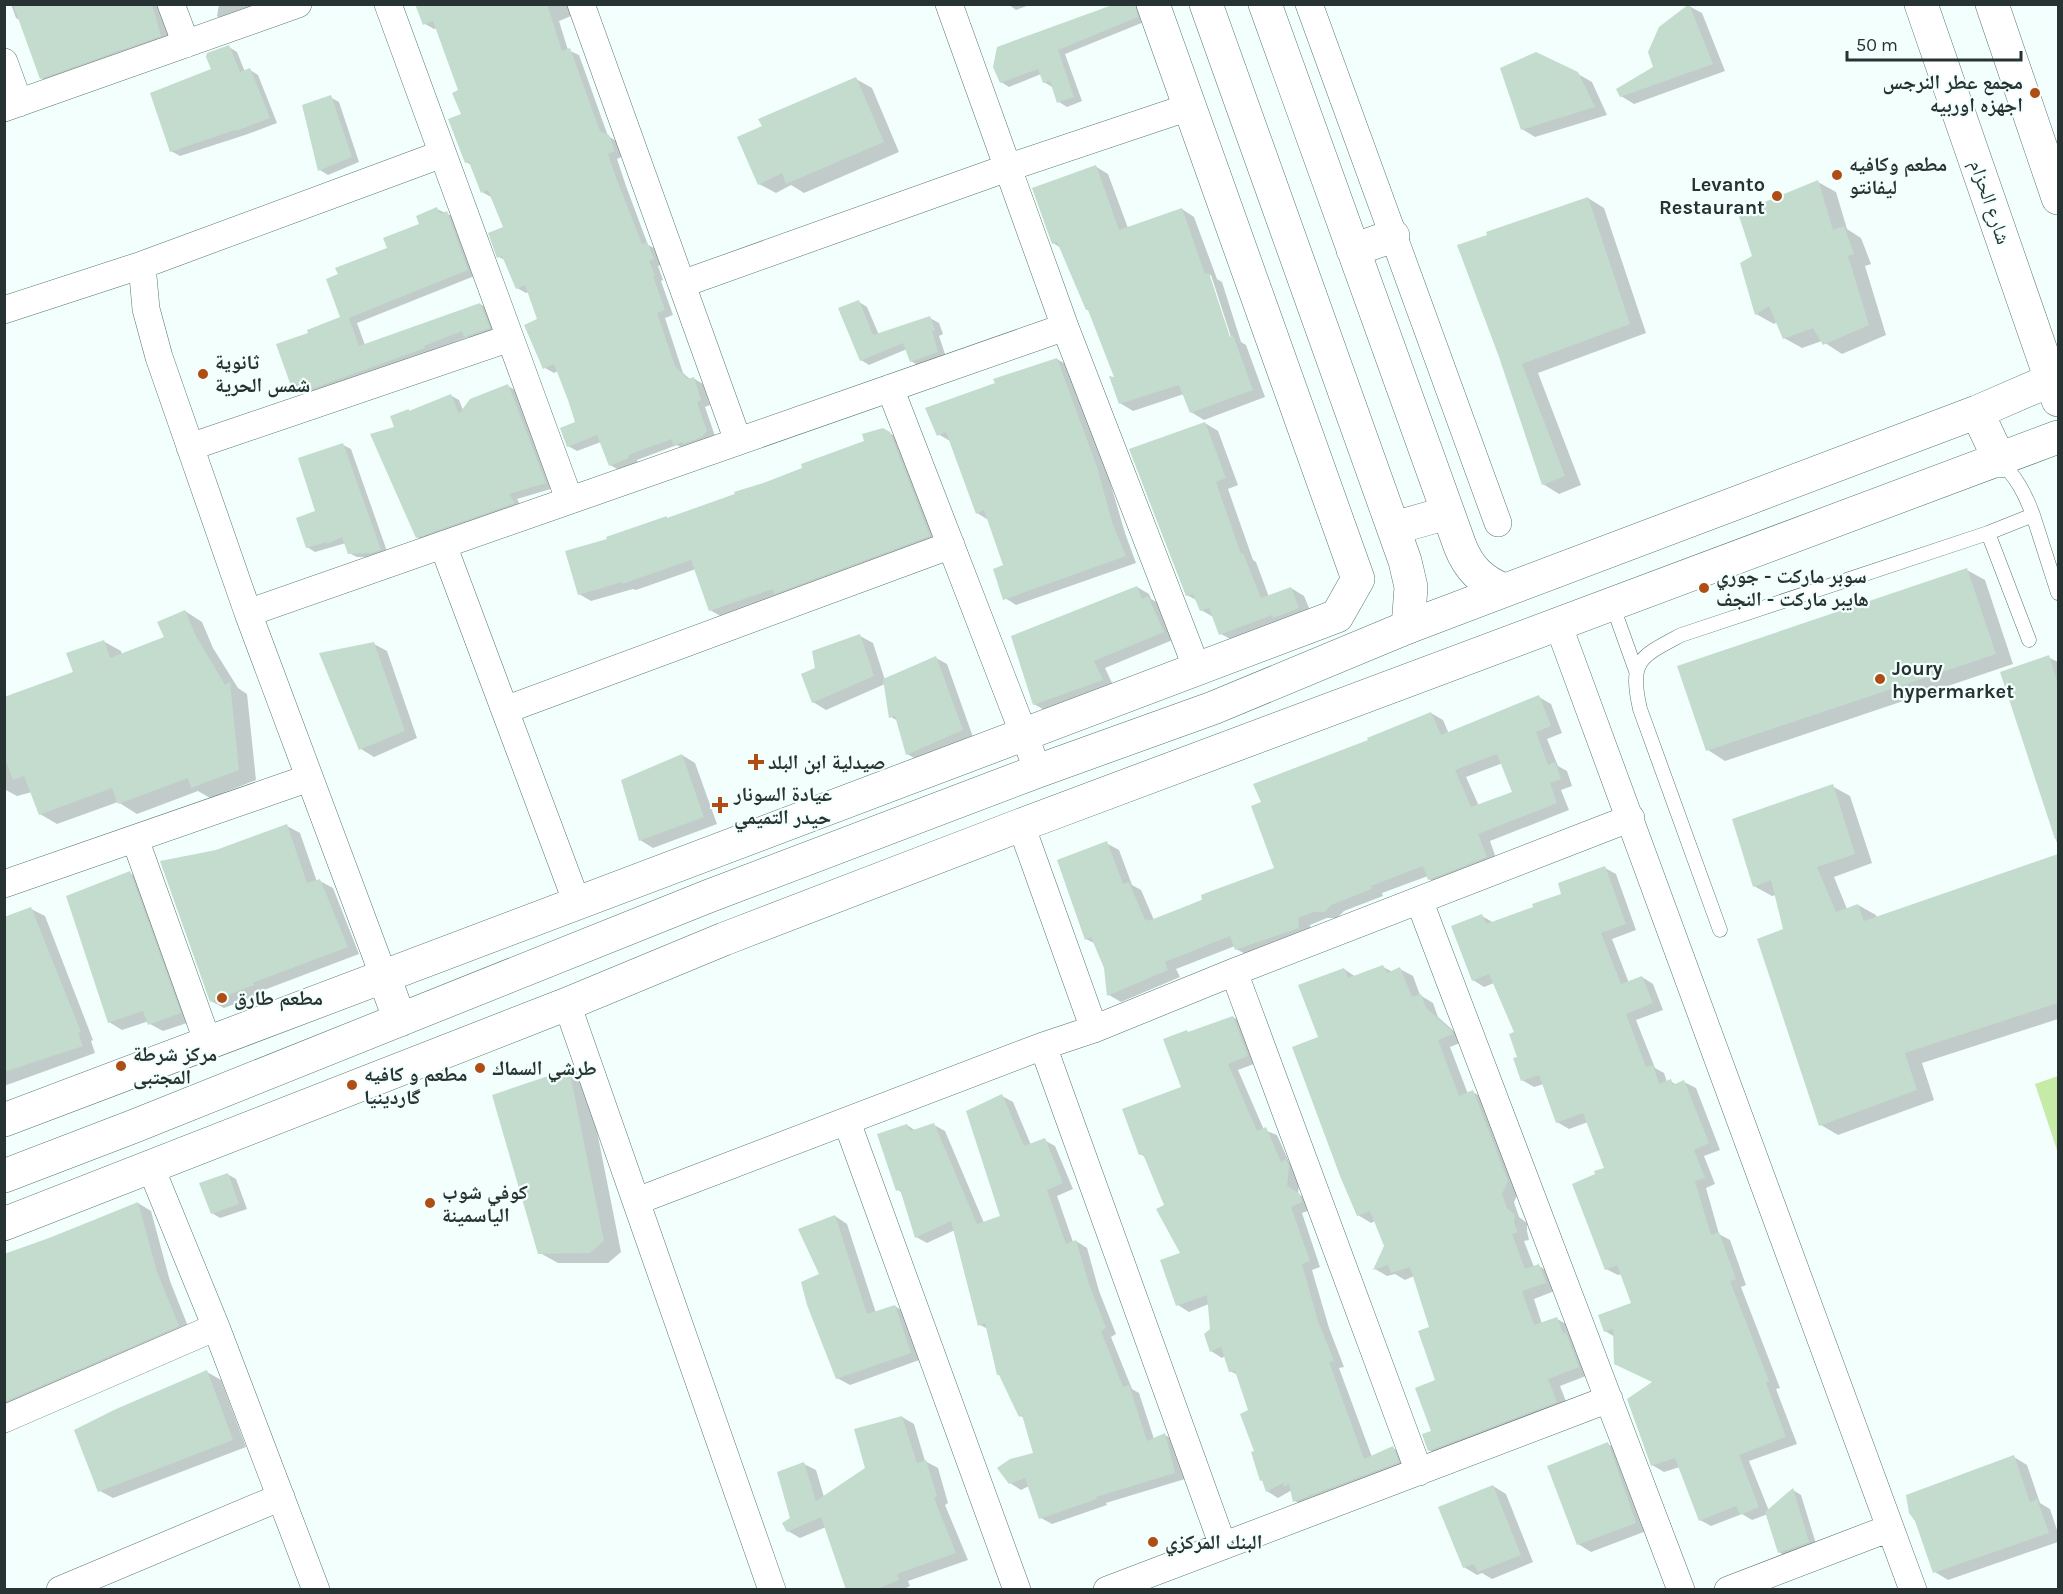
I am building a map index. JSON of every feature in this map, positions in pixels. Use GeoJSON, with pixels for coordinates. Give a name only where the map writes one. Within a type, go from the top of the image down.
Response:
{"type":"FeatureCollection","features":[{"type":"Feature","properties":{"kind":"main road"},"geometry":{"type":"LineString","coordinates":[[4,1120],[1337,616],[1358,579],[1153,4]]}},
{"type":"Feature","properties":{"kind":"main road"},"geometry":{"type":"LineString","coordinates":[[1206,4],[1407,567],[1411,587],[1408,627]]}},
{"type":"Feature","properties":{"kind":"main road"},"geometry":{"type":"LineString","coordinates":[[1265,4],[1466,561],[1476,574],[1489,584],[1504,590]]}},
{"type":"Feature","properties":{"kind":"main road","name":"شارع الحزام"},"geometry":{"type":"LineString","coordinates":[[1921,4],[2055,390]]}},
{"type":"Feature","properties":{"kind":"main road"},"geometry":{"type":"LineString","coordinates":[[1992,4],[2050,150],[2058,198]]}},
{"type":"Feature","properties":{"kind":"main road"},"geometry":{"type":"LineString","coordinates":[[1353,250],[1393,236]]}},
{"type":"Feature","properties":{"kind":"main road"},"geometry":{"type":"LineString","coordinates":[[1254,287],[1301,269]]}},
{"type":"Feature","properties":{"kind":"main road"},"geometry":{"type":"LineString","coordinates":[[4,1176],[132,1128],[709,896],[1038,771],[1213,708],[1504,590],[1977,412],[2055,390]]}},
{"type":"Feature","properties":{"kind":"main road"},"geometry":{"type":"LineString","coordinates":[[1977,412],[2000,460]]}},
{"type":"Feature","properties":{"kind":"main road"},"geometry":{"type":"LineString","coordinates":[[4,1224],[567,1004],[724,939],[2058,437]]}},
{"type":"Feature","properties":{"kind":"main road"},"geometry":{"type":"LineString","coordinates":[[1394,528],[1447,513]]}},
{"type":"Feature","properties":{"kind":"main road"},"geometry":{"type":"LineString","coordinates":[[709,896],[724,939]]}},
{"type":"Feature","properties":{"kind":"main road"},"geometry":{"type":"LineString","coordinates":[[384,977],[400,1020]]}},
{"type":"Feature","properties":{"kind":"street"},"geometry":{"type":"LineString","coordinates":[[171,4],[186,44]]}},
{"type":"Feature","properties":{"kind":"street"},"geometry":{"type":"LineString","coordinates":[[4,62],[12,105],[298,4]]}},
{"type":"Feature","properties":{"kind":"street"},"geometry":{"type":"LineString","coordinates":[[388,4],[569,499]]}},
{"type":"Feature","properties":{"kind":"street"},"geometry":{"type":"LineString","coordinates":[[581,4],[738,441]]}},
{"type":"Feature","properties":{"kind":"street"},"geometry":{"type":"LineString","coordinates":[[949,4],[1065,327],[1197,669]]}},
{"type":"Feature","properties":{"kind":"street"},"geometry":{"type":"LineString","coordinates":[[1309,4],[1498,523]]}},
{"type":"Feature","properties":{"kind":"street"},"geometry":{"type":"LineString","coordinates":[[682,284],[1007,168],[1189,107]]}},
{"type":"Feature","properties":{"kind":"street"},"geometry":{"type":"LineString","coordinates":[[4,310],[142,265],[442,154]]}},
{"type":"Feature","properties":{"kind":"street"},"geometry":{"type":"LineString","coordinates":[[142,265],[146,309],[159,357],[248,613],[384,977]]}},
{"type":"Feature","properties":{"kind":"street"},"geometry":{"type":"LineString","coordinates":[[248,613],[1065,327]]}},
{"type":"Feature","properties":{"kind":"street"},"geometry":{"type":"LineString","coordinates":[[190,447],[510,338]]}},
{"type":"Feature","properties":{"kind":"street"},"geometry":{"type":"LineString","coordinates":[[890,388],[1038,771]]}},
{"type":"Feature","properties":{"kind":"street"},"geometry":{"type":"LineString","coordinates":[[443,545],[577,903]]}},
{"type":"Feature","properties":{"kind":"street"},"geometry":{"type":"LineString","coordinates":[[505,710],[951,545]]}},
{"type":"Feature","properties":{"kind":"street"},"geometry":{"type":"LineString","coordinates":[[1558,624],[1913,1590]]}},
{"type":"Feature","properties":{"kind":"street"},"geometry":{"type":"LineString","coordinates":[[4,884],[309,778]]}},
{"type":"Feature","properties":{"kind":"street"},"geometry":{"type":"LineString","coordinates":[[637,1201],[1043,1046],[1094,1029],[1234,972],[1631,818]]}},
{"type":"Feature","properties":{"kind":"street"},"geometry":{"type":"LineString","coordinates":[[1022,825],[1094,1029]]}},
{"type":"Feature","properties":{"kind":"street"},"geometry":{"type":"LineString","coordinates":[[135,839],[208,1043]]}},
{"type":"Feature","properties":{"kind":"street"},"geometry":{"type":"LineString","coordinates":[[1419,900],[1681,1590]]}},
{"type":"Feature","properties":{"kind":"street"},"geometry":{"type":"LineString","coordinates":[[1234,972],[1419,1472]]}},
{"type":"Feature","properties":{"kind":"street"},"geometry":{"type":"LineString","coordinates":[[567,1004],[772,1590]]}},
{"type":"Feature","properties":{"kind":"street"},"geometry":{"type":"LineString","coordinates":[[1043,1046],[1223,1546]]}},
{"type":"Feature","properties":{"kind":"street"},"geometry":{"type":"LineString","coordinates":[[847,1122],[1017,1590]]}},
{"type":"Feature","properties":{"kind":"street"},"geometry":{"type":"LineString","coordinates":[[151,1168],[216,1327],[316,1590]]}},
{"type":"Feature","properties":{"kind":"street"},"geometry":{"type":"LineString","coordinates":[[4,1419],[216,1327]]}},
{"type":"Feature","properties":{"kind":"street"},"geometry":{"type":"LineString","coordinates":[[1107,1590],[1609,1399]]}},
{"type":"Feature","properties":{"kind":"street"},"geometry":{"type":"LineString","coordinates":[[60,1590],[281,1497]]}},
{"type":"Feature","properties":{"kind":"street"},"geometry":{"type":"LineString","coordinates":[[1728,1590],[1890,1528]]}},
{"type":"Feature","properties":{"kind":"lane"},"geometry":{"type":"LineString","coordinates":[[2000,460],[2015,476],[2023,490],[2058,593]]}},
{"type":"Feature","properties":{"kind":"lane"},"geometry":{"type":"LineString","coordinates":[[1636,671],[1646,653],[1681,635],[1988,533],[2033,515]]}},
{"type":"Feature","properties":{"kind":"lane"},"geometry":{"type":"LineString","coordinates":[[1988,533],[2029,640]]}},
{"type":"Feature","properties":{"kind":"lane"},"geometry":{"type":"LineString","coordinates":[[1612,604],[1636,671],[1635,688],[1640,709],[1720,930]]}},
{"type":"Feature","properties":{"kind":"green space"},"geometry":{"type":"Polygon","coordinates":[[[2058,1076],[2058,1153],[2035,1084],[2058,1076]]]}},
{"type":"Feature","properties":{"kind":"building"},"geometry":{"type":"Polygon","coordinates":[[[13,4],[152,4],[161,36],[40,79],[13,4]]]}},
{"type":"Feature","properties":{"kind":"building"},"geometry":{"type":"Polygon","coordinates":[[[415,4],[547,4],[562,51],[570,48],[600,131],[609,135],[615,151],[608,154],[617,180],[642,244],[647,242],[654,259],[649,261],[665,310],[657,313],[675,366],[688,379],[694,377],[701,400],[697,402],[707,431],[702,437],[673,445],[672,439],[628,455],[629,458],[609,466],[597,435],[567,447],[560,428],[575,422],[568,400],[554,364],[543,369],[524,325],[537,319],[525,285],[516,289],[502,256],[497,258],[488,233],[503,227],[488,190],[481,193],[469,162],[465,163],[448,119],[461,114],[452,93],[458,90],[433,21],[423,25],[415,4]]]}},
{"type":"Feature","properties":{"kind":"building"},"geometry":{"type":"Polygon","coordinates":[[[1115,4],[1135,4],[1138,17],[1058,50],[1074,97],[1057,103],[1050,81],[1043,83],[1038,69],[1000,83],[993,67],[997,47],[1115,4]]]}},
{"type":"Feature","properties":{"kind":"building"},"geometry":{"type":"Polygon","coordinates":[[[1689,4],[1713,64],[1620,97],[1616,89],[1653,67],[1648,52],[1659,27],[1689,4]]]}},
{"type":"Feature","properties":{"kind":"building"},"geometry":{"type":"Polygon","coordinates":[[[229,45],[240,72],[250,68],[270,118],[170,152],[150,93],[211,69],[206,57],[207,53],[229,45]]]}},
{"type":"Feature","properties":{"kind":"building"},"geometry":{"type":"Polygon","coordinates":[[[1536,52],[1578,72],[1595,107],[1521,130],[1500,68],[1536,52]]]}},
{"type":"Feature","properties":{"kind":"building"},"geometry":{"type":"Polygon","coordinates":[[[856,77],[884,142],[786,184],[782,173],[758,185],[737,137],[762,126],[758,119],[856,77]]]}},
{"type":"Feature","properties":{"kind":"building"},"geometry":{"type":"Polygon","coordinates":[[[331,95],[352,157],[318,171],[302,105],[331,95]]]}},
{"type":"Feature","properties":{"kind":"building"},"geometry":{"type":"Polygon","coordinates":[[[1096,165],[1119,230],[1182,208],[1205,274],[1209,273],[1230,337],[1233,335],[1253,390],[1190,413],[1179,385],[1119,404],[1109,376],[1114,377],[1088,310],[1086,310],[1057,242],[1052,244],[1032,188],[1096,165]]]}},
{"type":"Feature","properties":{"kind":"building"},"geometry":{"type":"Polygon","coordinates":[[[1818,180],[1833,230],[1844,226],[1854,254],[1848,256],[1869,325],[1823,345],[1813,328],[1783,339],[1769,306],[1755,315],[1740,263],[1752,256],[1738,213],[1818,180]]]}},
{"type":"Feature","properties":{"kind":"building"},"geometry":{"type":"Polygon","coordinates":[[[1588,197],[1630,324],[1522,364],[1565,476],[1542,485],[1499,357],[1457,245],[1487,235],[1486,232],[1588,197]]]}},
{"type":"Feature","properties":{"kind":"building"},"geometry":{"type":"Polygon","coordinates":[[[437,207],[440,214],[447,211],[468,270],[349,318],[359,346],[480,303],[490,328],[464,337],[462,331],[424,346],[425,348],[303,392],[300,383],[291,386],[276,344],[308,333],[307,330],[340,317],[326,279],[338,274],[335,268],[387,248],[383,238],[419,224],[416,216],[437,207]]]}},
{"type":"Feature","properties":{"kind":"building"},"geometry":{"type":"Polygon","coordinates":[[[859,300],[873,335],[930,316],[935,330],[932,331],[938,352],[910,362],[903,343],[860,361],[838,308],[859,300]]]}},
{"type":"Feature","properties":{"kind":"building"},"geometry":{"type":"Polygon","coordinates":[[[1057,358],[1097,467],[1113,525],[1126,556],[1003,600],[993,569],[1003,565],[984,510],[976,514],[946,432],[937,436],[925,408],[995,383],[993,379],[1057,358]]]}},
{"type":"Feature","properties":{"kind":"building"},"geometry":{"type":"Polygon","coordinates":[[[508,384],[546,483],[509,494],[515,503],[416,538],[370,434],[394,427],[390,416],[451,394],[459,414],[470,399],[508,384]]]}},
{"type":"Feature","properties":{"kind":"building"},"geometry":{"type":"Polygon","coordinates":[[[1205,422],[1226,478],[1216,482],[1241,554],[1243,553],[1261,598],[1291,587],[1299,608],[1273,618],[1272,615],[1219,635],[1209,608],[1200,611],[1193,594],[1186,596],[1129,449],[1205,422]]]}},
{"type":"Feature","properties":{"kind":"building"},"geometry":{"type":"Polygon","coordinates":[[[883,428],[890,432],[930,536],[774,594],[773,589],[709,611],[691,560],[622,584],[622,582],[578,595],[565,551],[607,539],[606,537],[735,494],[734,492],[802,468],[801,464],[864,441],[862,434],[883,428]]]}},
{"type":"Feature","properties":{"kind":"building"},"geometry":{"type":"Polygon","coordinates":[[[343,443],[381,550],[348,554],[342,537],[327,544],[327,542],[306,548],[296,518],[315,511],[298,458],[343,443]]]}},
{"type":"Feature","properties":{"kind":"building"},"geometry":{"type":"Polygon","coordinates":[[[1967,568],[1996,654],[1706,751],[1677,666],[1967,568]]]}},
{"type":"Feature","properties":{"kind":"building"},"geometry":{"type":"Polygon","coordinates":[[[1137,586],[1142,599],[1148,596],[1164,632],[1094,661],[1103,680],[1033,705],[1011,636],[1137,586]]]}},
{"type":"Feature","properties":{"kind":"building"},"geometry":{"type":"Polygon","coordinates":[[[185,610],[196,636],[225,685],[230,682],[239,770],[191,788],[188,778],[118,804],[112,788],[39,815],[24,776],[13,780],[5,758],[4,697],[73,672],[66,653],[104,640],[110,658],[164,637],[157,622],[185,610]]]}},
{"type":"Feature","properties":{"kind":"building"},"geometry":{"type":"Polygon","coordinates":[[[860,634],[874,676],[812,703],[801,674],[815,668],[812,651],[860,634]]]}},
{"type":"Feature","properties":{"kind":"building"},"geometry":{"type":"Polygon","coordinates":[[[374,642],[405,731],[359,750],[319,653],[374,642]]]}},
{"type":"Feature","properties":{"kind":"building"},"geometry":{"type":"Polygon","coordinates":[[[2049,655],[2058,685],[2058,839],[2055,839],[2000,672],[2049,655]]]}},
{"type":"Feature","properties":{"kind":"building"},"geometry":{"type":"Polygon","coordinates":[[[936,656],[963,730],[906,755],[895,716],[889,718],[883,679],[936,656]]]}},
{"type":"Feature","properties":{"kind":"building"},"geometry":{"type":"Polygon","coordinates":[[[1539,695],[1551,726],[1536,732],[1548,765],[1555,762],[1561,779],[1550,783],[1557,803],[1478,834],[1487,857],[1428,880],[1423,866],[1371,886],[1372,889],[1331,905],[1325,912],[1314,912],[1298,918],[1299,928],[1235,950],[1230,936],[1165,962],[1168,970],[1107,996],[1104,968],[1091,937],[1085,940],[1057,860],[1107,841],[1123,884],[1129,882],[1145,920],[1148,921],[1202,900],[1201,895],[1274,868],[1251,806],[1261,802],[1253,784],[1368,740],[1367,738],[1431,712],[1441,735],[1539,695]],[[1497,754],[1455,770],[1471,807],[1512,792],[1497,754]]]}},
{"type":"Feature","properties":{"kind":"building"},"geometry":{"type":"Polygon","coordinates":[[[682,754],[704,817],[639,841],[621,780],[682,754]]]}},
{"type":"Feature","properties":{"kind":"building"},"geometry":{"type":"Polygon","coordinates":[[[1833,784],[1855,854],[1817,867],[1836,912],[1858,904],[1864,921],[2058,854],[2058,1003],[1905,1053],[1917,1090],[1819,1126],[1757,939],[1783,929],[1771,880],[1753,887],[1732,819],[1833,784]]]}},
{"type":"Feature","properties":{"kind":"building"},"geometry":{"type":"Polygon","coordinates":[[[287,824],[307,883],[320,879],[348,947],[210,1002],[160,861],[216,850],[287,824]]]}},
{"type":"Feature","properties":{"kind":"building"},"geometry":{"type":"Polygon","coordinates":[[[1605,866],[1626,924],[1601,933],[1621,984],[1642,976],[1653,1003],[1626,1014],[1646,1067],[1653,1065],[1659,1084],[1671,1079],[1673,1085],[1684,1080],[1709,1143],[1694,1150],[1705,1178],[1695,1181],[1711,1235],[1719,1232],[1736,1279],[1730,1281],[1769,1381],[1766,1383],[1786,1437],[1739,1455],[1759,1507],[1740,1515],[1736,1506],[1699,1521],[1675,1458],[1651,1466],[1627,1399],[1652,1382],[1614,1364],[1613,1329],[1604,1332],[1598,1315],[1631,1303],[1617,1265],[1605,1270],[1572,1184],[1604,1168],[1583,1113],[1556,1123],[1539,1075],[1521,1081],[1513,1058],[1517,1057],[1509,1034],[1514,1032],[1489,974],[1472,981],[1451,926],[1482,914],[1486,924],[1533,907],[1532,904],[1561,894],[1558,883],[1605,866]]]}},
{"type":"Feature","properties":{"kind":"building"},"geometry":{"type":"Polygon","coordinates":[[[130,871],[181,1013],[148,1025],[143,1011],[108,1023],[66,896],[130,871]]]}},
{"type":"Feature","properties":{"kind":"building"},"geometry":{"type":"Polygon","coordinates":[[[31,907],[81,1032],[78,1033],[83,1046],[4,1072],[4,917],[31,907]]]}},
{"type":"Feature","properties":{"kind":"building"},"geometry":{"type":"Polygon","coordinates":[[[1383,965],[1387,973],[1400,967],[1412,997],[1421,994],[1426,1008],[1452,1031],[1453,1034],[1438,1040],[1459,1096],[1473,1090],[1508,1181],[1502,1194],[1507,1208],[1515,1215],[1514,1223],[1518,1232],[1512,1234],[1525,1269],[1539,1264],[1546,1283],[1522,1291],[1534,1325],[1557,1317],[1579,1367],[1548,1379],[1557,1402],[1428,1451],[1422,1434],[1431,1431],[1415,1388],[1435,1380],[1418,1331],[1429,1327],[1410,1267],[1391,1273],[1388,1265],[1373,1270],[1384,1246],[1370,1211],[1357,1216],[1292,1047],[1318,1037],[1298,985],[1344,968],[1348,978],[1383,965]]]}},
{"type":"Feature","properties":{"kind":"building"},"geometry":{"type":"Polygon","coordinates":[[[1233,1016],[1248,1056],[1228,1064],[1257,1131],[1266,1127],[1281,1162],[1286,1159],[1289,1166],[1287,1186],[1299,1193],[1302,1202],[1291,1207],[1310,1261],[1302,1264],[1318,1321],[1334,1361],[1329,1362],[1364,1459],[1393,1446],[1399,1462],[1293,1502],[1289,1484],[1284,1487],[1283,1483],[1266,1492],[1262,1480],[1260,1481],[1251,1452],[1254,1451],[1240,1414],[1248,1410],[1235,1371],[1229,1372],[1221,1347],[1210,1352],[1204,1334],[1210,1329],[1207,1295],[1176,1306],[1160,1260],[1180,1253],[1156,1209],[1164,1205],[1143,1154],[1139,1155],[1122,1109],[1181,1087],[1163,1039],[1233,1016]]]}},
{"type":"Feature","properties":{"kind":"building"},"geometry":{"type":"Polygon","coordinates":[[[569,1069],[604,1241],[590,1253],[538,1254],[492,1095],[569,1069]]]}},
{"type":"Feature","properties":{"kind":"building"},"geometry":{"type":"Polygon","coordinates":[[[1002,1094],[1024,1146],[1045,1138],[1063,1183],[1047,1190],[1066,1244],[1076,1240],[1089,1284],[1106,1328],[1101,1331],[1123,1387],[1129,1385],[1147,1441],[1165,1433],[1175,1473],[1096,1497],[1097,1499],[1039,1519],[1025,1478],[1009,1484],[997,1468],[1010,1459],[1033,1453],[1022,1415],[1019,1417],[997,1375],[985,1323],[978,1326],[951,1221],[915,1238],[900,1189],[896,1191],[877,1134],[907,1124],[910,1131],[934,1123],[977,1224],[1000,1216],[966,1111],[1002,1094]]]}},
{"type":"Feature","properties":{"kind":"building"},"geometry":{"type":"Polygon","coordinates":[[[228,1173],[239,1204],[211,1214],[199,1183],[228,1173]]]}},
{"type":"Feature","properties":{"kind":"building"},"geometry":{"type":"Polygon","coordinates":[[[138,1202],[157,1272],[179,1326],[4,1402],[4,1254],[138,1202]]]}},
{"type":"Feature","properties":{"kind":"building"},"geometry":{"type":"Polygon","coordinates":[[[835,1215],[867,1314],[895,1305],[911,1353],[836,1379],[807,1305],[801,1282],[819,1274],[798,1229],[835,1215]]]}},
{"type":"Feature","properties":{"kind":"building"},"geometry":{"type":"Polygon","coordinates":[[[207,1370],[233,1440],[98,1492],[74,1430],[116,1409],[207,1370]]]}},
{"type":"Feature","properties":{"kind":"building"},"geometry":{"type":"Polygon","coordinates":[[[902,1416],[917,1463],[926,1460],[937,1496],[934,1498],[956,1553],[897,1574],[899,1580],[875,1590],[846,1590],[821,1517],[787,1532],[782,1523],[790,1518],[777,1472],[804,1462],[816,1501],[865,1468],[854,1429],[902,1416]]]}},
{"type":"Feature","properties":{"kind":"building"},"geometry":{"type":"Polygon","coordinates":[[[1608,1442],[1636,1523],[1577,1545],[1547,1466],[1608,1442]]]}},
{"type":"Feature","properties":{"kind":"building"},"geometry":{"type":"Polygon","coordinates":[[[2014,1455],[2030,1502],[2037,1499],[2049,1533],[1933,1573],[1915,1521],[1909,1513],[1906,1495],[2014,1455]]]}},
{"type":"Feature","properties":{"kind":"building"},"geometry":{"type":"Polygon","coordinates":[[[1493,1485],[1521,1555],[1478,1572],[1474,1564],[1463,1568],[1438,1507],[1493,1485]]]}},
{"type":"Feature","properties":{"kind":"building"},"geometry":{"type":"Polygon","coordinates":[[[1793,1488],[1809,1542],[1778,1553],[1765,1512],[1793,1488]]]}},
{"type":"Feature","properties":{"kind":"place","name":"مجمع عطر النرجس اجهزه اوربيه"},"geometry":{"type":"Point","coordinates":[2035,93]}},
{"type":"Feature","properties":{"kind":"place","name":"مطعم وكافيه ليفانتو"},"geometry":{"type":"Point","coordinates":[1837,175]}},
{"type":"Feature","properties":{"kind":"place","name":"Levanto Restaurant"},"geometry":{"type":"Point","coordinates":[1777,196]}},
{"type":"Feature","properties":{"kind":"place","name":"ثانوية شمس الحرية"},"geometry":{"type":"Point","coordinates":[203,374]}},
{"type":"Feature","properties":{"kind":"place","name":"سوبر ماركت - جوري هايبر ماركت - النجف"},"geometry":{"type":"Point","coordinates":[1704,588]}},
{"type":"Feature","properties":{"kind":"place","name":"Joury hypermarket"},"geometry":{"type":"Point","coordinates":[1880,679]}},
{"type":"Feature","properties":{"kind":"place","name":"صيدلية ابن البلد"},"geometry":{"type":"Point","coordinates":[756,762]}},
{"type":"Feature","properties":{"kind":"place","name":"عيادة السونار حيدر التميمي"},"geometry":{"type":"Point","coordinates":[720,805]}},
{"type":"Feature","properties":{"kind":"place","name":"مطعم طارق"},"geometry":{"type":"Point","coordinates":[222,998]}},
{"type":"Feature","properties":{"kind":"place","name":"مركز شرطة المجتبى"},"geometry":{"type":"Point","coordinates":[121,1066]}},
{"type":"Feature","properties":{"kind":"place","name":"طرشي السماك"},"geometry":{"type":"Point","coordinates":[480,1068]}},
{"type":"Feature","properties":{"kind":"place","name":"مطعم و كافيه گاردينيا"},"geometry":{"type":"Point","coordinates":[352,1085]}},
{"type":"Feature","properties":{"kind":"place","name":"كوفي شوب الياسمينة"},"geometry":{"type":"Point","coordinates":[430,1203]}},
{"type":"Feature","properties":{"kind":"place","name":"البنك المركزي"},"geometry":{"type":"Point","coordinates":[1153,1542]}}]}
